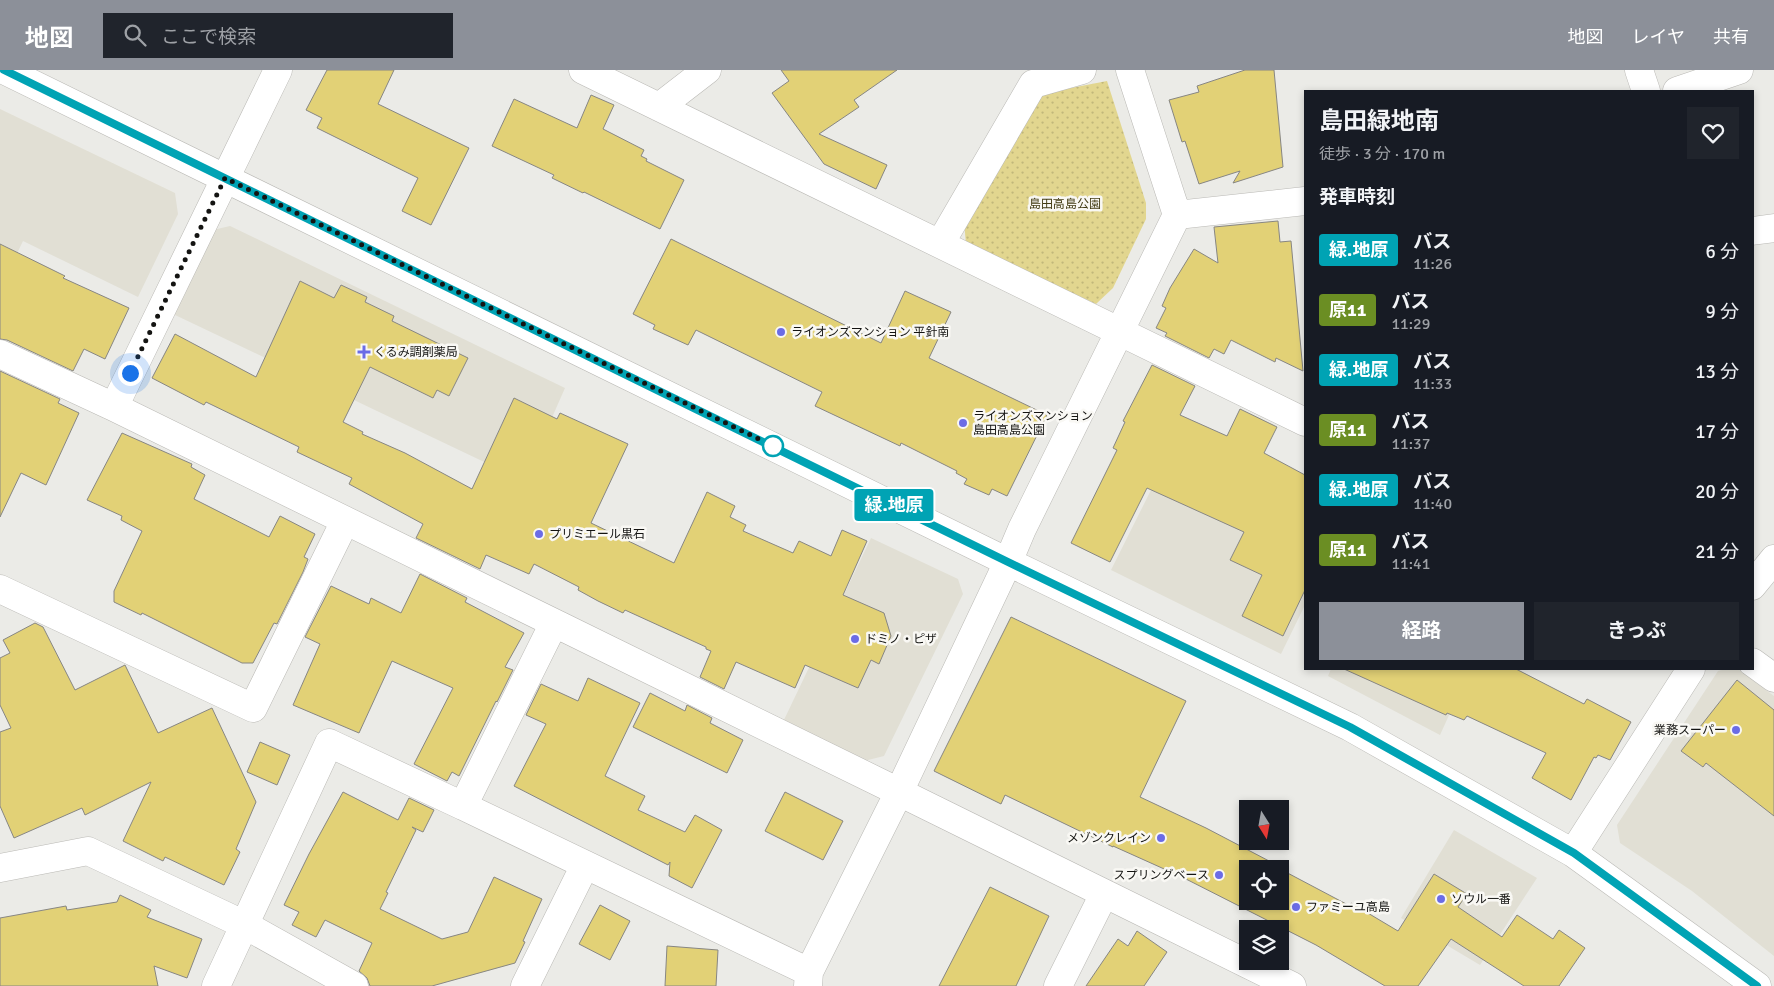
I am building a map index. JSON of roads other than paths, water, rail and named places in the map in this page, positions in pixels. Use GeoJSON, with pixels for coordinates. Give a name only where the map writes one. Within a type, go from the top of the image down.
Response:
{"type":"FeatureCollection","features":[{"type":"Feature","properties":{"kind":"street"},"geometry":{"type":"LineString","coordinates":[[4,70],[1008,562],[1350,727],[1574,853],[1757,986]]}},
{"type":"Feature","properties":{"kind":"street"},"geometry":{"type":"LineString","coordinates":[[114,407],[278,70]]}},
{"type":"Feature","properties":{"kind":"street"},"geometry":{"type":"LineString","coordinates":[[583,70],[1304,422]]}},
{"type":"Feature","properties":{"kind":"street"},"geometry":{"type":"LineString","coordinates":[[659,107],[707,70]]}},
{"type":"Feature","properties":{"kind":"street"},"geometry":{"type":"LineString","coordinates":[[940,244],[1033,84],[1082,70]]}},
{"type":"Feature","properties":{"kind":"street"},"geometry":{"type":"LineString","coordinates":[[216,986],[329,743],[585,865],[808,979],[1008,562],[1022,529],[1177,215],[1130,70]]}},
{"type":"Feature","properties":{"kind":"street"},"geometry":{"type":"LineString","coordinates":[[1639,70],[1646,90]]}},
{"type":"Feature","properties":{"kind":"street"},"geometry":{"type":"LineString","coordinates":[[1680,90],[1739,70]]}},
{"type":"Feature","properties":{"kind":"street"},"geometry":{"type":"LineString","coordinates":[[1177,215],[1304,201]]}},
{"type":"Feature","properties":{"kind":"street"},"geometry":{"type":"LineString","coordinates":[[1754,231],[1774,228]]}},
{"type":"Feature","properties":{"kind":"street"},"geometry":{"type":"LineString","coordinates":[[0,354],[114,407],[1292,986]]}},
{"type":"Feature","properties":{"kind":"street"},"geometry":{"type":"LineString","coordinates":[[0,589],[253,708],[344,521]]}},
{"type":"Feature","properties":{"kind":"street"},"geometry":{"type":"LineString","coordinates":[[1754,584],[1774,559]]}},
{"type":"Feature","properties":{"kind":"street"},"geometry":{"type":"LineString","coordinates":[[464,806],[554,623]]}},
{"type":"Feature","properties":{"kind":"street"},"geometry":{"type":"LineString","coordinates":[[1754,663],[1774,678]]}},
{"type":"Feature","properties":{"kind":"street"},"geometry":{"type":"LineString","coordinates":[[1574,853],[1690,670]]}},
{"type":"Feature","properties":{"kind":"street"},"geometry":{"type":"LineString","coordinates":[[0,868],[88,851],[245,925],[354,986]]}},
{"type":"Feature","properties":{"kind":"street"},"geometry":{"type":"LineString","coordinates":[[525,986],[585,865]]}},
{"type":"Feature","properties":{"kind":"street"},"geometry":{"type":"LineString","coordinates":[[1058,986],[1104,894]]}},
{"type":"Feature","properties":{"kind":"place","name":"ライオンズマンション 平針南"},"geometry":{"type":"Point","coordinates":[781,332]}},
{"type":"Feature","properties":{"kind":"place","name":"くるみ調剤薬局"},"geometry":{"type":"Point","coordinates":[364,352]}},
{"type":"Feature","properties":{"kind":"place","name":"ライオンズマンション 島田高島公園"},"geometry":{"type":"Point","coordinates":[963,423]}},
{"type":"Feature","properties":{"kind":"place","name":"プリミエール黒石"},"geometry":{"type":"Point","coordinates":[539,534]}},
{"type":"Feature","properties":{"kind":"place","name":"ドミノ・ピザ"},"geometry":{"type":"Point","coordinates":[855,639]}},
{"type":"Feature","properties":{"kind":"place","name":"業務スーパー"},"geometry":{"type":"Point","coordinates":[1736,730]}},
{"type":"Feature","properties":{"kind":"place","name":"メゾンクレイン"},"geometry":{"type":"Point","coordinates":[1161,838]}},
{"type":"Feature","properties":{"kind":"place","name":"スプリングベース"},"geometry":{"type":"Point","coordinates":[1219,875]}},
{"type":"Feature","properties":{"kind":"place","name":"ソウル一番"},"geometry":{"type":"Point","coordinates":[1441,899]}},
{"type":"Feature","properties":{"kind":"place","name":"ファミーユ高島"},"geometry":{"type":"Point","coordinates":[1296,907]}},
{"type":"Feature","properties":{"kind":"park label","name":"島田高島公園"},"geometry":{"type":"Point","coordinates":[1065,204]}}]}
